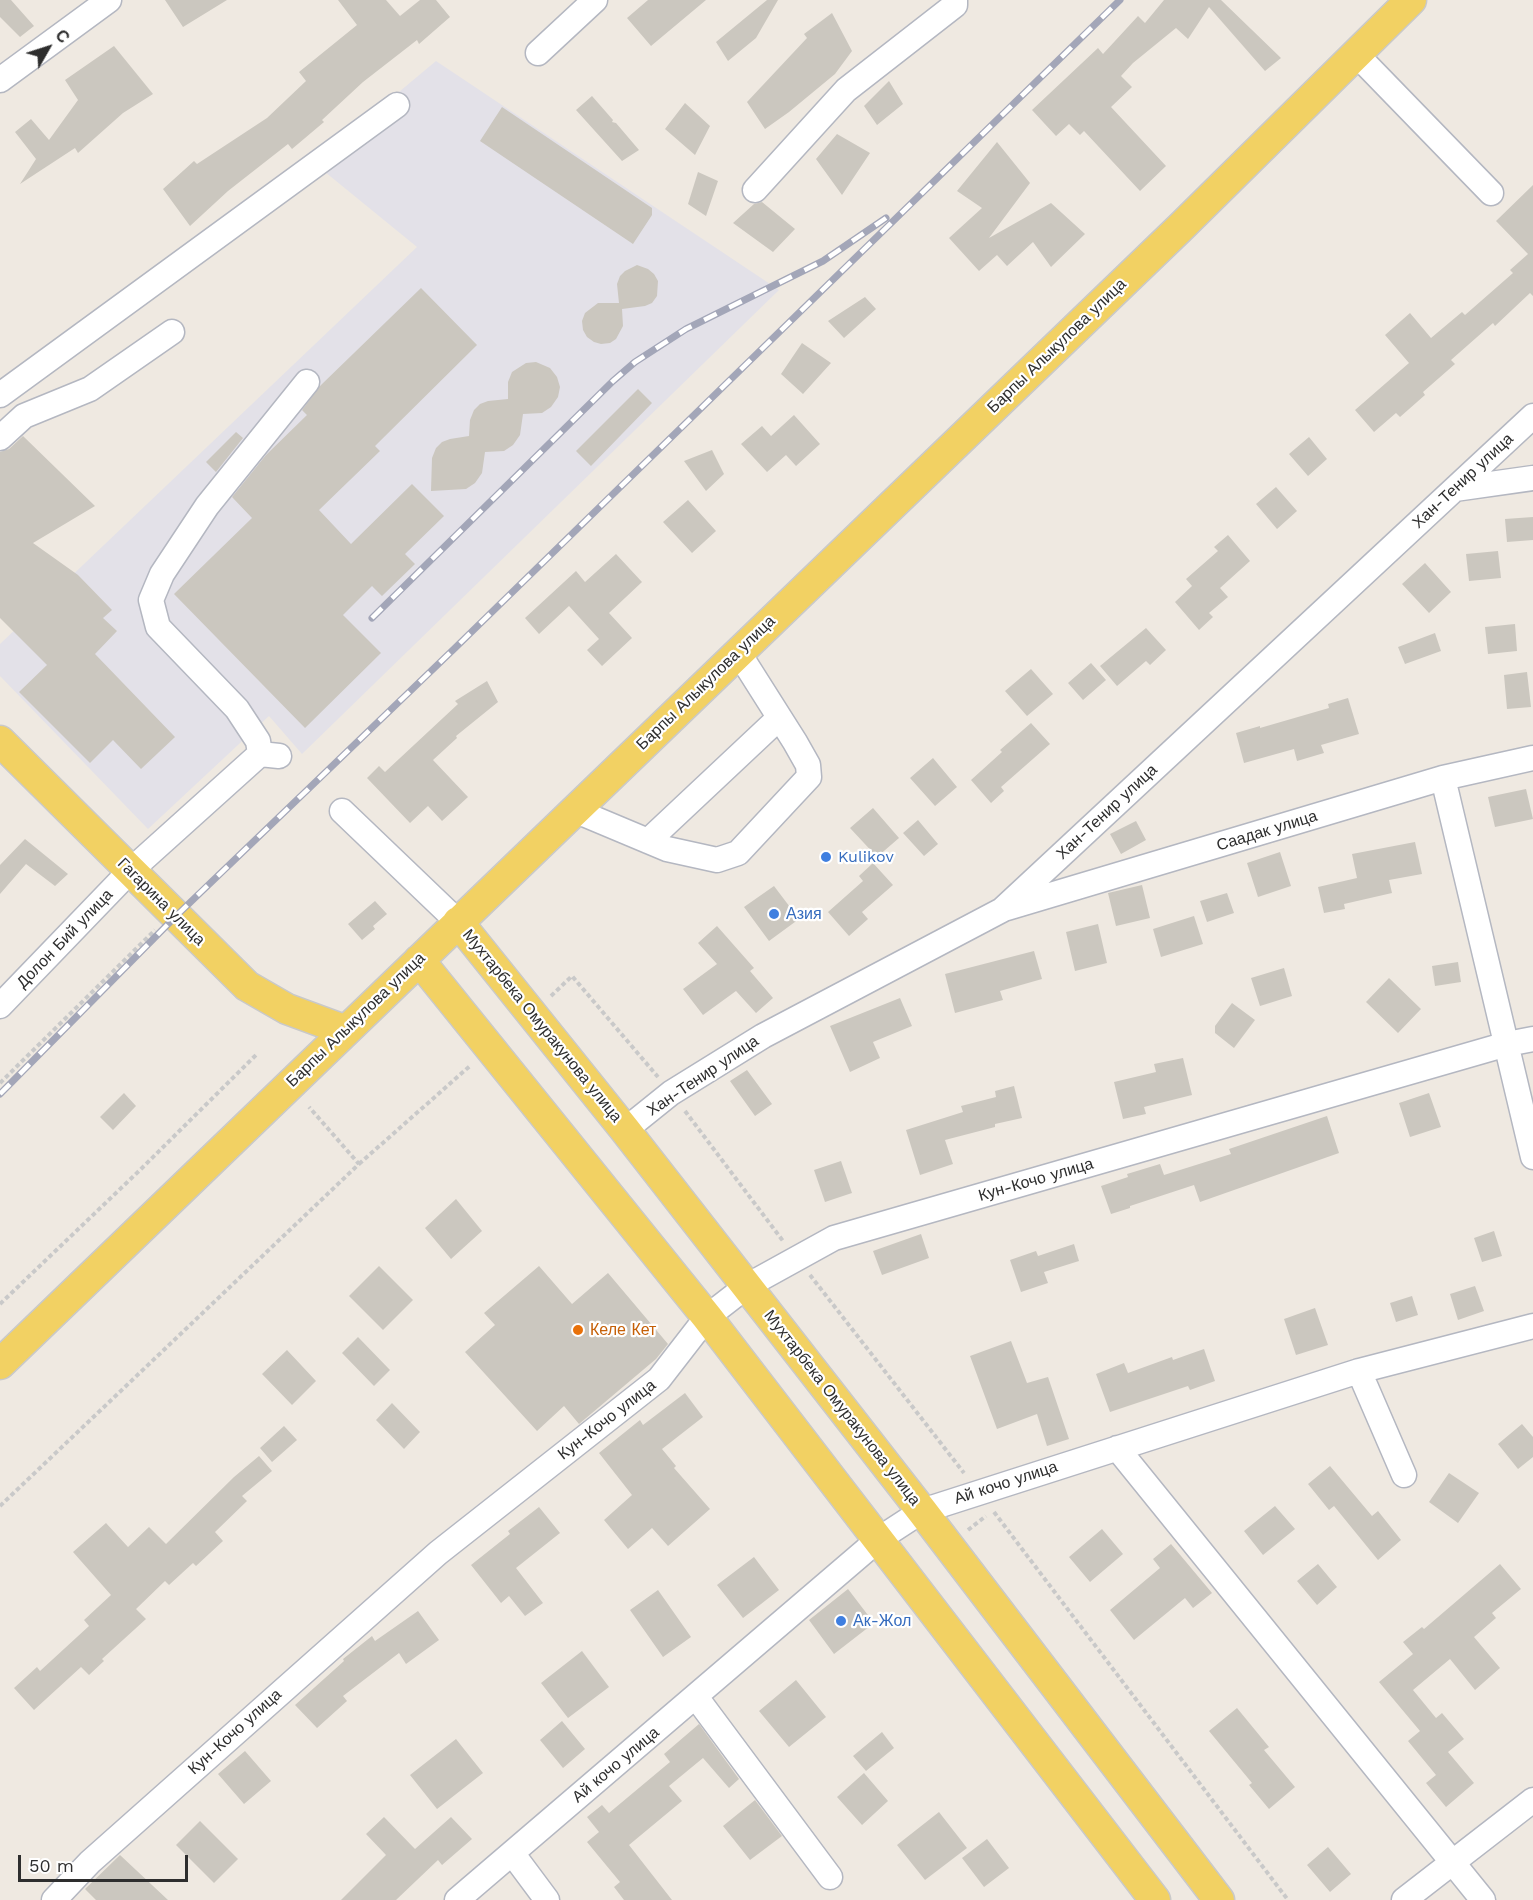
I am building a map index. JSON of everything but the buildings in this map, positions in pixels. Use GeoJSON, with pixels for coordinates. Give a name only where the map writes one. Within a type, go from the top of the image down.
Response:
{"type":"FeatureCollection","features":[{"type":"Feature","properties":{"kind":"main road","name":"Барпы Алыкулова улица"},"geometry":{"type":"LineString","coordinates":[[0,1364],[344,1030],[1181,226],[1411,0]]}},
{"type":"Feature","properties":{"kind":"main road","name":"Гагарина улица"},"geometry":{"type":"LineString","coordinates":[[0,741],[247,986],[287,1009],[344,1030]]}},
{"type":"Feature","properties":{"kind":"main road","name":"Мухтарбека Омуракунова улица"},"geometry":{"type":"LineString","coordinates":[[458,922],[625,1130],[922,1510],[1220,1900]]}},
{"type":"Feature","properties":{"kind":"main road"},"geometry":{"type":"LineString","coordinates":[[419,960],[707,1317],[1155,1900]]}},
{"type":"Feature","properties":{"kind":"street"},"geometry":{"type":"LineString","coordinates":[[0,80],[110,0]]}},
{"type":"Feature","properties":{"kind":"street"},"geometry":{"type":"LineString","coordinates":[[538,53],[595,0]]}},
{"type":"Feature","properties":{"kind":"street"},"geometry":{"type":"LineString","coordinates":[[755,190],[846,90],[955,5],[955,0]]}},
{"type":"Feature","properties":{"kind":"street"},"geometry":{"type":"LineString","coordinates":[[1356,54],[1491,193]]}},
{"type":"Feature","properties":{"kind":"street"},"geometry":{"type":"LineString","coordinates":[[0,395],[397,105]]}},
{"type":"Feature","properties":{"kind":"street"},"geometry":{"type":"LineString","coordinates":[[0,438],[24,416],[90,389],[172,332]]}},
{"type":"Feature","properties":{"kind":"street","name":"Долон Бий улица"},"geometry":{"type":"LineString","coordinates":[[4,996],[130,871],[270,755],[237,709],[158,627],[151,600],[162,574],[207,506],[307,382]]}},
{"type":"Feature","properties":{"kind":"street","name":"Хан-Тенир улица"},"geometry":{"type":"LineString","coordinates":[[625,1130],[671,1093],[763,1036],[1002,910],[1533,416]]}},
{"type":"Feature","properties":{"kind":"street"},"geometry":{"type":"LineString","coordinates":[[1455,489],[1533,478]]}},
{"type":"Feature","properties":{"kind":"street"},"geometry":{"type":"LineString","coordinates":[[574,810],[667,849],[717,860],[738,853],[809,777],[808,765],[738,652]]}},
{"type":"Feature","properties":{"kind":"street"},"geometry":{"type":"LineString","coordinates":[[648,841],[779,718]]}},
{"type":"Feature","properties":{"kind":"street","name":"Саадак улица"},"geometry":{"type":"LineString","coordinates":[[1002,910],[1443,778],[1533,758]]}},
{"type":"Feature","properties":{"kind":"street"},"geometry":{"type":"LineString","coordinates":[[1443,778],[1533,1157]]}},
{"type":"Feature","properties":{"kind":"street"},"geometry":{"type":"LineString","coordinates":[[342,811],[458,922]]}},
{"type":"Feature","properties":{"kind":"street","name":"Кун-Кочо улица"},"geometry":{"type":"LineString","coordinates":[[54,1900],[90,1862],[438,1553],[659,1379],[707,1317],[747,1286],[834,1238],[1507,1044],[1533,1039]]}},
{"type":"Feature","properties":{"kind":"street","name":"Ай кочо улица"},"geometry":{"type":"LineString","coordinates":[[457,1900],[879,1539],[922,1510],[1359,1371],[1533,1326]]}},
{"type":"Feature","properties":{"kind":"street"},"geometry":{"type":"LineString","coordinates":[[1359,1371],[1404,1475]]}},
{"type":"Feature","properties":{"kind":"street"},"geometry":{"type":"LineString","coordinates":[[1117,1448],[1483,1900]]}},
{"type":"Feature","properties":{"kind":"street"},"geometry":{"type":"LineString","coordinates":[[696,1697],[830,1877]]}},
{"type":"Feature","properties":{"kind":"street"},"geometry":{"type":"LineString","coordinates":[[1404,1900],[1533,1800]]}},
{"type":"Feature","properties":{"kind":"street"},"geometry":{"type":"LineString","coordinates":[[512,1853],[547,1900]]}},
{"type":"Feature","properties":{"kind":"path"},"geometry":{"type":"LineString","coordinates":[[0,1083],[172,913]]}},
{"type":"Feature","properties":{"kind":"path"},"geometry":{"type":"LineString","coordinates":[[551,996],[572,976],[671,1093],[796,1258],[978,1491],[1288,1900]]}},
{"type":"Feature","properties":{"kind":"path"},"geometry":{"type":"LineString","coordinates":[[0,1304],[258,1053]]}},
{"type":"Feature","properties":{"kind":"path"},"geometry":{"type":"LineString","coordinates":[[0,1506],[359,1164],[474,1063]]}},
{"type":"Feature","properties":{"kind":"path"},"geometry":{"type":"LineString","coordinates":[[309,1107],[359,1164]]}},
{"type":"Feature","properties":{"kind":"path"},"geometry":{"type":"LineString","coordinates":[[967,1530],[993,1511]]}},
{"type":"Feature","properties":{"kind":"shaded area"},"geometry":{"type":"Polygon","coordinates":[[[436,61],[779,290],[302,754],[269,716],[148,829],[0,676],[0,644],[417,247],[314,163],[436,61]]]}},
{"type":"Feature","properties":{"kind":"railway"},"geometry":{"type":"LineString","coordinates":[[0,1094],[176,916],[455,648],[1120,0]]}},
{"type":"Feature","properties":{"kind":"railway"},"geometry":{"type":"LineString","coordinates":[[372,618],[635,362],[686,329],[823,261],[886,218]]}},
{"type":"Feature","properties":{"kind":"place","name":"Kulikov"},"geometry":{"type":"Point","coordinates":[826,857]}},
{"type":"Feature","properties":{"kind":"place","name":"Азия"},"geometry":{"type":"Point","coordinates":[774,914]}},
{"type":"Feature","properties":{"kind":"place","name":"Келе Кет"},"geometry":{"type":"Point","coordinates":[578,1330]}},
{"type":"Feature","properties":{"kind":"place","name":"Ак-Жол"},"geometry":{"type":"Point","coordinates":[841,1621]}}]}
